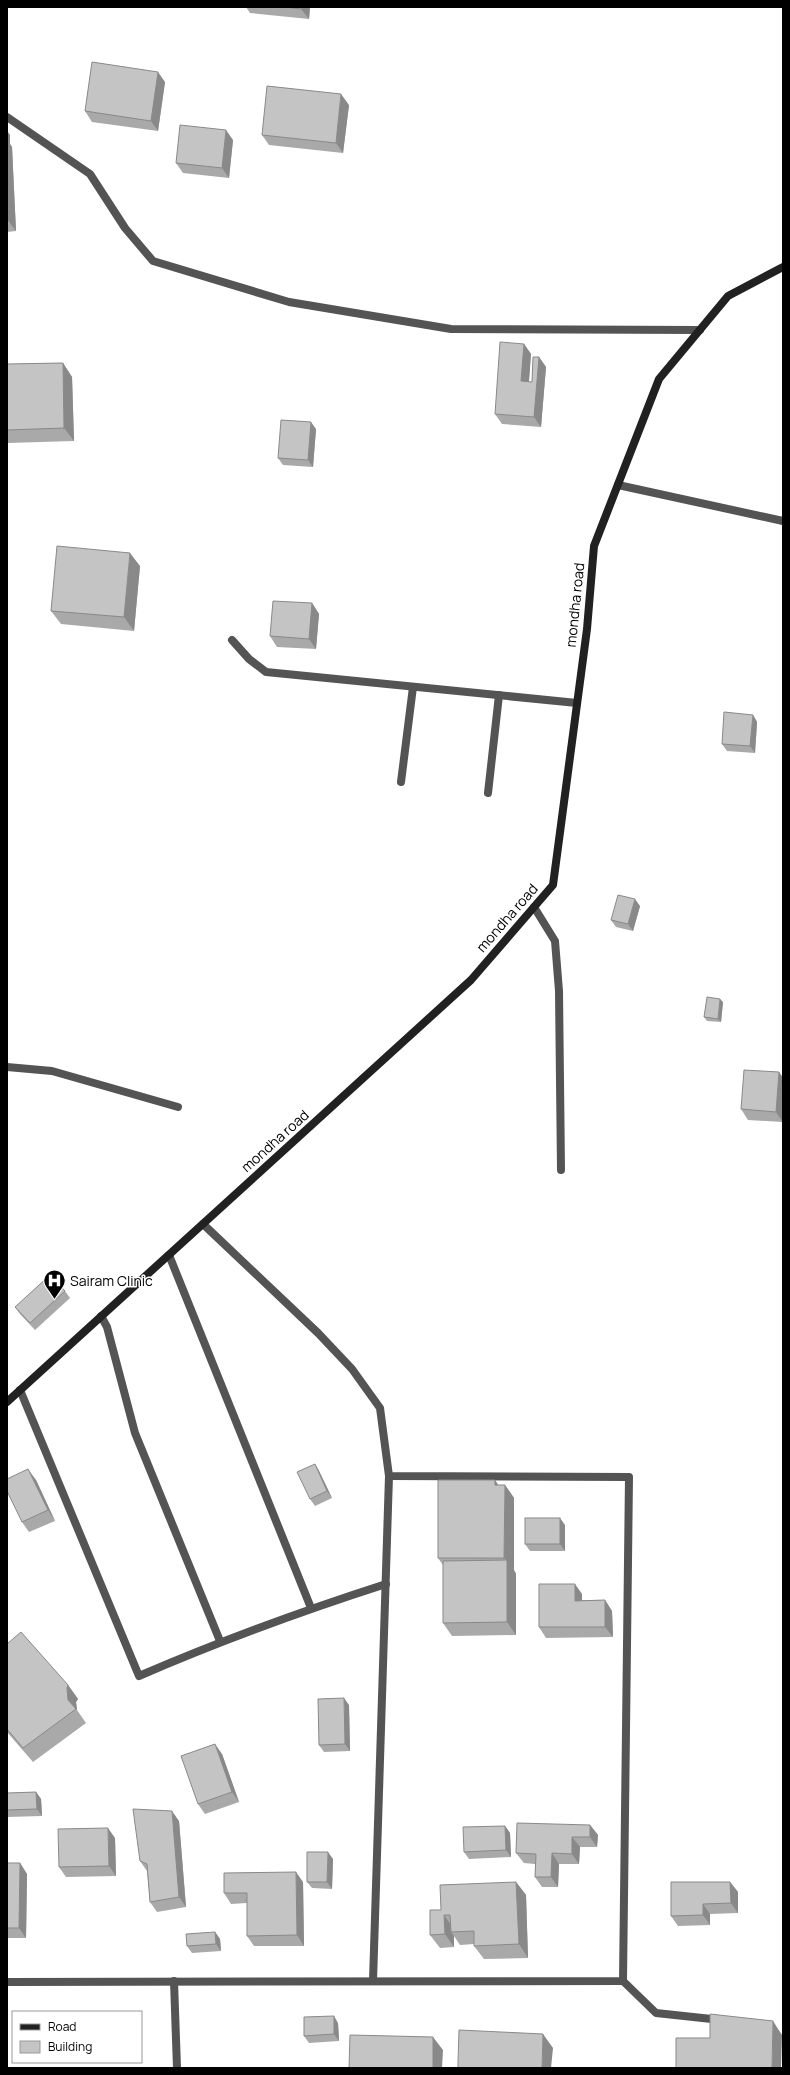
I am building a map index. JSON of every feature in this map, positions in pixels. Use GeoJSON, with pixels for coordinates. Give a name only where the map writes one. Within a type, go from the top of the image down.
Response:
{"type":"FeatureCollection","features":[{"type":"Feature","properties":{"kind":"street"},"geometry":{"type":"LineString","coordinates":[[7,117],[90,174],[125,228],[153,261],[289,302],[451,328],[700,330]]}},
{"type":"Feature","properties":{"kind":"street","name":"mondha road"},"geometry":{"type":"LineString","coordinates":[[7,1402],[471,980],[553,885],[587,629],[594,546],[660,379],[728,296],[783,267]]}},
{"type":"Feature","properties":{"kind":"street"},"geometry":{"type":"LineString","coordinates":[[618,485],[783,520]]}},
{"type":"Feature","properties":{"kind":"street"},"geometry":{"type":"LineString","coordinates":[[232,640],[249,659],[266,672],[577,703]]}},
{"type":"Feature","properties":{"kind":"street"},"geometry":{"type":"LineString","coordinates":[[401,782],[413,686]]}},
{"type":"Feature","properties":{"kind":"street"},"geometry":{"type":"LineString","coordinates":[[488,793],[499,695]]}},
{"type":"Feature","properties":{"kind":"street"},"geometry":{"type":"LineString","coordinates":[[534,908],[555,941],[559,991],[561,1170]]}},
{"type":"Feature","properties":{"kind":"street"},"geometry":{"type":"LineString","coordinates":[[7,1067],[52,1071],[178,1107]]}},
{"type":"Feature","properties":{"kind":"street"},"geometry":{"type":"LineString","coordinates":[[203,1224],[318,1333],[352,1369],[380,1408],[389,1476],[373,1981]]}},
{"type":"Feature","properties":{"kind":"street"},"geometry":{"type":"LineString","coordinates":[[168,1255],[311,1608]]}},
{"type":"Feature","properties":{"kind":"street"},"geometry":{"type":"LineString","coordinates":[[101,1316],[107,1327],[135,1433],[220,1641]]}},
{"type":"Feature","properties":{"kind":"street"},"geometry":{"type":"LineString","coordinates":[[20,1390],[138,1676],[220,1641],[311,1608],[386,1584]]}},
{"type":"Feature","properties":{"kind":"street"},"geometry":{"type":"LineString","coordinates":[[389,1476],[629,1477],[623,1981]]}},
{"type":"Feature","properties":{"kind":"street"},"geometry":{"type":"LineString","coordinates":[[174,1981],[177,2068]]}},
{"type":"Feature","properties":{"kind":"street"},"geometry":{"type":"LineString","coordinates":[[7,1982],[623,1981],[656,2013],[730,2022]]}},
{"type":"Feature","properties":{"kind":"building"},"geometry":{"type":"Polygon","coordinates":[[[285,7],[302,7],[301,9],[285,7]]]}},
{"type":"Feature","properties":{"kind":"building"},"geometry":{"type":"Polygon","coordinates":[[[92,62],[158,72],[151,121],[85,111],[92,62]]]}},
{"type":"Feature","properties":{"kind":"building"},"geometry":{"type":"Polygon","coordinates":[[[267,86],[341,94],[336,143],[262,135],[267,86]]]}},
{"type":"Feature","properties":{"kind":"building"},"geometry":{"type":"Polygon","coordinates":[[[180,125],[226,130],[222,168],[176,163],[180,125]]]}},
{"type":"Feature","properties":{"kind":"building"},"geometry":{"type":"Polygon","coordinates":[[[500,342],[524,344],[521,381],[532,382],[533,357],[539,357],[534,417],[495,414],[500,342]]]}},
{"type":"Feature","properties":{"kind":"building"},"geometry":{"type":"Polygon","coordinates":[[[63,363],[64,428],[7,430],[7,364],[63,363]]]}},
{"type":"Feature","properties":{"kind":"building"},"geometry":{"type":"Polygon","coordinates":[[[281,420],[311,422],[308,460],[278,458],[281,420]]]}},
{"type":"Feature","properties":{"kind":"building"},"geometry":{"type":"Polygon","coordinates":[[[57,546],[130,553],[124,617],[51,611],[57,546]]]}},
{"type":"Feature","properties":{"kind":"building"},"geometry":{"type":"Polygon","coordinates":[[[273,601],[312,603],[309,639],[270,636],[273,601]]]}},
{"type":"Feature","properties":{"kind":"building"},"geometry":{"type":"Polygon","coordinates":[[[724,712],[753,715],[750,746],[722,744],[724,712]]]}},
{"type":"Feature","properties":{"kind":"building"},"geometry":{"type":"Polygon","coordinates":[[[618,895],[635,899],[628,924],[611,920],[618,895]]]}},
{"type":"Feature","properties":{"kind":"building"},"geometry":{"type":"Polygon","coordinates":[[[707,997],[720,999],[718,1019],[704,1017],[707,997]]]}},
{"type":"Feature","properties":{"kind":"building"},"geometry":{"type":"Polygon","coordinates":[[[744,1070],[779,1072],[776,1112],[741,1109],[744,1070]]]}},
{"type":"Feature","properties":{"kind":"building"},"geometry":{"type":"Polygon","coordinates":[[[50,1275],[65,1291],[30,1323],[15,1307],[50,1275]]]}},
{"type":"Feature","properties":{"kind":"building"},"geometry":{"type":"Polygon","coordinates":[[[315,1464],[327,1491],[310,1499],[297,1472],[315,1464]]]}},
{"type":"Feature","properties":{"kind":"building"},"geometry":{"type":"Polygon","coordinates":[[[28,1469],[48,1510],[22,1522],[7,1491],[7,1479],[28,1469]]]}},
{"type":"Feature","properties":{"kind":"building"},"geometry":{"type":"Polygon","coordinates":[[[438,1480],[495,1480],[495,1485],[505,1485],[504,1558],[438,1558],[438,1480]]]}},
{"type":"Feature","properties":{"kind":"building"},"geometry":{"type":"Polygon","coordinates":[[[525,1518],[560,1518],[560,1544],[525,1544],[525,1518]]]}},
{"type":"Feature","properties":{"kind":"building"},"geometry":{"type":"Polygon","coordinates":[[[507,1560],[507,1622],[443,1623],[443,1561],[507,1560]]]}},
{"type":"Feature","properties":{"kind":"building"},"geometry":{"type":"Polygon","coordinates":[[[539,1584],[575,1584],[575,1601],[605,1600],[605,1627],[539,1627],[539,1584]]]}},
{"type":"Feature","properties":{"kind":"building"},"geometry":{"type":"Polygon","coordinates":[[[21,1632],[68,1685],[68,1700],[76,1709],[23,1748],[7,1729],[7,1644],[21,1632]]]}},
{"type":"Feature","properties":{"kind":"building"},"geometry":{"type":"Polygon","coordinates":[[[344,1698],[345,1744],[319,1745],[318,1699],[344,1698]]]}},
{"type":"Feature","properties":{"kind":"building"},"geometry":{"type":"Polygon","coordinates":[[[215,1744],[232,1792],[198,1804],[181,1756],[215,1744]]]}},
{"type":"Feature","properties":{"kind":"building"},"geometry":{"type":"Polygon","coordinates":[[[36,1792],[37,1809],[7,1810],[7,1793],[36,1792]]]}},
{"type":"Feature","properties":{"kind":"building"},"geometry":{"type":"Polygon","coordinates":[[[133,1809],[172,1811],[179,1897],[150,1902],[147,1864],[140,1861],[133,1809]]]}},
{"type":"Feature","properties":{"kind":"building"},"geometry":{"type":"Polygon","coordinates":[[[517,1823],[590,1825],[590,1837],[572,1837],[572,1854],[552,1853],[551,1877],[535,1877],[536,1854],[516,1853],[517,1823]]]}},
{"type":"Feature","properties":{"kind":"building"},"geometry":{"type":"Polygon","coordinates":[[[505,1826],[506,1850],[464,1852],[463,1827],[505,1826]]]}},
{"type":"Feature","properties":{"kind":"building"},"geometry":{"type":"Polygon","coordinates":[[[108,1828],[109,1866],[59,1867],[58,1829],[108,1828]]]}},
{"type":"Feature","properties":{"kind":"building"},"geometry":{"type":"Polygon","coordinates":[[[307,1852],[328,1852],[327,1882],[307,1882],[307,1852]]]}},
{"type":"Feature","properties":{"kind":"building"},"geometry":{"type":"Polygon","coordinates":[[[7,1863],[20,1863],[19,1928],[7,1928],[7,1863]]]}},
{"type":"Feature","properties":{"kind":"building"},"geometry":{"type":"Polygon","coordinates":[[[296,1872],[297,1935],[247,1936],[247,1893],[224,1893],[224,1873],[296,1872]]]}},
{"type":"Feature","properties":{"kind":"building"},"geometry":{"type":"Polygon","coordinates":[[[516,1882],[519,1944],[474,1946],[474,1931],[451,1932],[450,1915],[444,1915],[445,1934],[430,1935],[430,1910],[441,1910],[440,1885],[516,1882]]]}},
{"type":"Feature","properties":{"kind":"building"},"geometry":{"type":"Polygon","coordinates":[[[671,1882],[730,1882],[731,1903],[703,1904],[703,1915],[671,1916],[671,1882]]]}},
{"type":"Feature","properties":{"kind":"building"},"geometry":{"type":"Polygon","coordinates":[[[215,1932],[216,1944],[187,1946],[186,1934],[215,1932]]]}},
{"type":"Feature","properties":{"kind":"building"},"geometry":{"type":"Polygon","coordinates":[[[710,2014],[773,2021],[772,2068],[676,2068],[676,2038],[710,2038],[710,2014]]]}},
{"type":"Feature","properties":{"kind":"building"},"geometry":{"type":"Polygon","coordinates":[[[334,2016],[334,2034],[304,2036],[304,2017],[334,2016]]]}},
{"type":"Feature","properties":{"kind":"building"},"geometry":{"type":"Polygon","coordinates":[[[459,2030],[543,2034],[542,2068],[458,2068],[459,2030]]]}},
{"type":"Feature","properties":{"kind":"building"},"geometry":{"type":"Polygon","coordinates":[[[350,2035],[433,2037],[433,2068],[349,2068],[350,2035]]]}},
{"type":"Feature","properties":{"kind":"place","name":"Sairam Clinic"},"geometry":{"type":"Point","coordinates":[54,1300]}}]}
